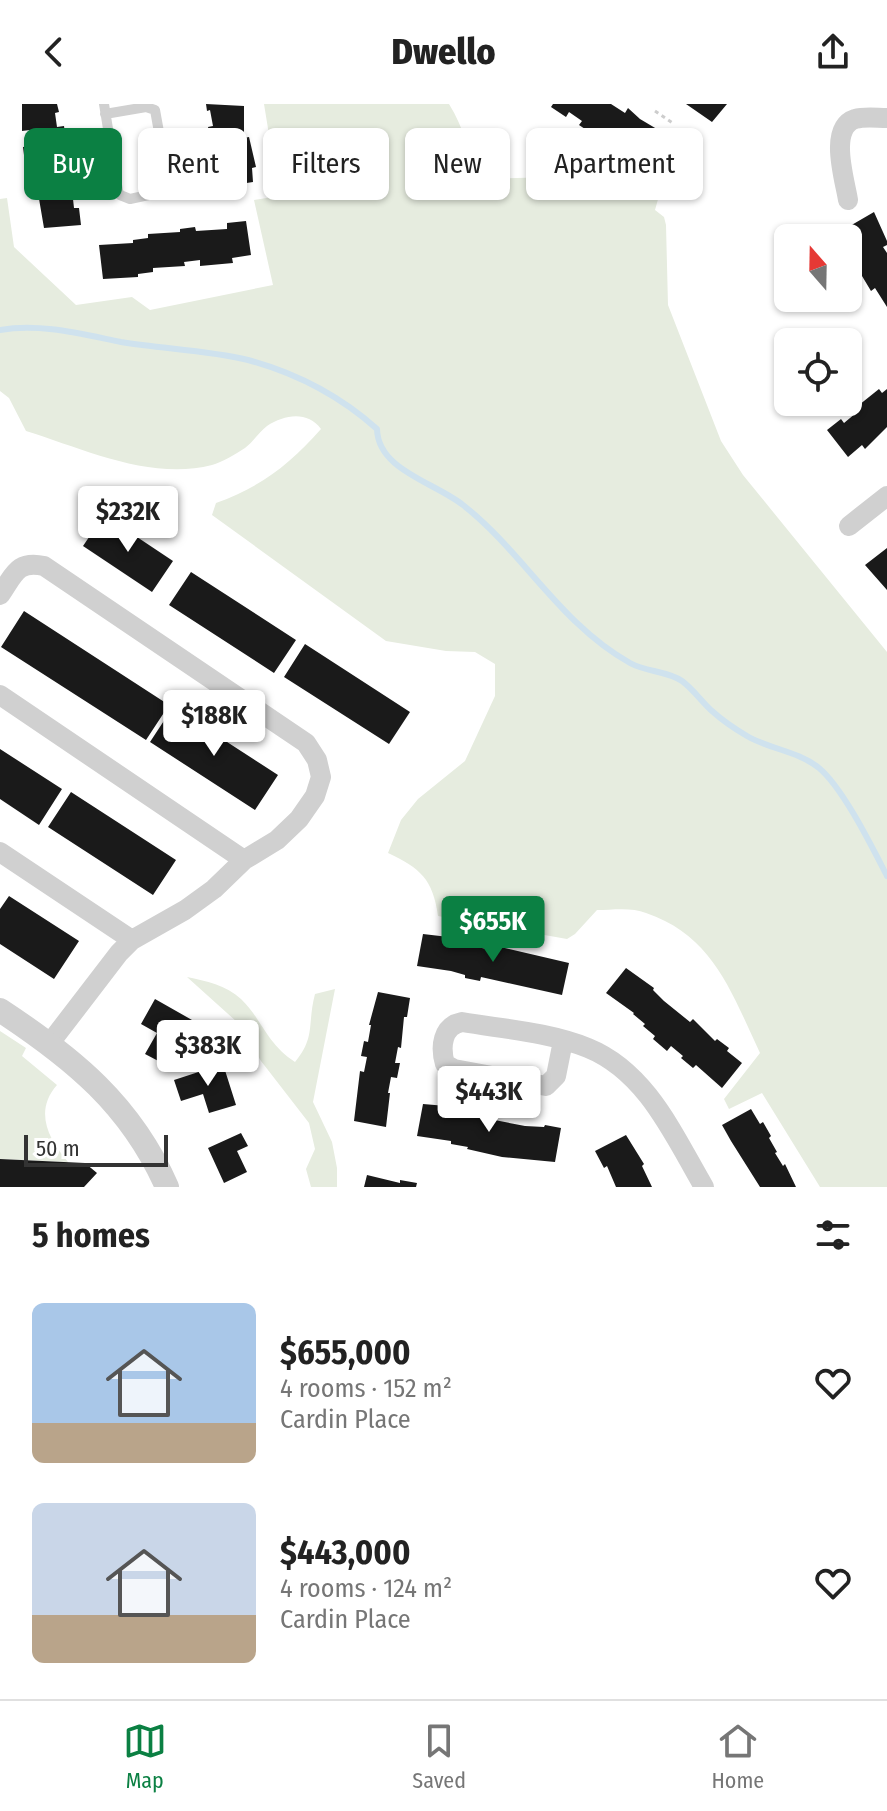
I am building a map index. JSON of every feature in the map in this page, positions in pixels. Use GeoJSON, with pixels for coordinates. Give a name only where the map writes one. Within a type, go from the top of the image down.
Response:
{"type":"FeatureCollection","features":[{"type":"Feature","properties":{"kind":"street"},"geometry":{"type":"LineString","coordinates":[[848,200],[839,144],[844,127],[860,117],[887,118]]}},
{"type":"Feature","properties":{"kind":"street"},"geometry":{"type":"LineString","coordinates":[[849,526],[887,496]]}},
{"type":"Feature","properties":{"kind":"street"},"geometry":{"type":"LineString","coordinates":[[0,595],[18,568],[30,563],[44,566],[306,743],[317,760],[321,777],[315,796],[299,819],[277,840],[244,860],[214,889],[185,910],[132,940],[93,984],[50,1043]]}},
{"type":"Feature","properties":{"kind":"street"},"geometry":{"type":"LineString","coordinates":[[0,695],[244,860]]}},
{"type":"Feature","properties":{"kind":"street"},"geometry":{"type":"LineString","coordinates":[[0,852],[132,940]]}},
{"type":"Feature","properties":{"kind":"street"},"geometry":{"type":"LineString","coordinates":[[0,1010],[83,1069],[112,1099],[138,1132],[167,1187]]}},
{"type":"Feature","properties":{"kind":"street"},"geometry":{"type":"LineString","coordinates":[[563,1041],[556,1076],[546,1086],[454,1069],[445,1064],[442,1053],[447,1030],[462,1022],[563,1041],[598,1053],[630,1075],[661,1115],[704,1187]]}},
{"type":"Feature","properties":{"kind":"lane"},"geometry":{"type":"LineString","coordinates":[[146,107],[155,110],[167,191],[130,199],[120,195],[104,109],[146,107]]}},
{"type":"Feature","properties":{"kind":"path"},"geometry":{"type":"LineString","coordinates":[[655,111],[674,124]]}},
{"type":"Feature","properties":{"kind":"shaded area"},"geometry":{"type":"Polygon","coordinates":[[[264,104],[449,104],[461,128],[405,128],[405,200],[510,200],[510,178],[526,178],[526,200],[658,200],[655,210],[664,217],[666,225],[668,305],[721,441],[743,475],[887,652],[887,1187],[820,1187],[762,1093],[729,1109],[724,1099],[760,1053],[730,989],[705,952],[689,936],[669,923],[635,910],[597,910],[567,939],[438,916],[433,893],[423,876],[388,853],[401,820],[418,799],[465,761],[495,696],[495,664],[475,652],[446,651],[386,641],[212,515],[216,503],[247,490],[286,464],[321,429],[316,423],[296,416],[281,419],[267,426],[245,448],[220,462],[189,469],[165,469],[118,461],[26,431],[9,398],[0,391],[0,199],[7,198],[14,247],[76,305],[132,297],[150,310],[273,285],[254,200],[389,200],[389,128],[268,128],[264,104]]]}},
{"type":"Feature","properties":{"kind":"shaded area"},"geometry":{"type":"Polygon","coordinates":[[[187,977],[216,984],[235,994],[277,1047],[295,1062],[306,1045],[315,994],[335,989],[313,1102],[332,1142],[337,1187],[311,1187],[306,1169],[315,1149],[309,1123],[261,1061],[237,1022],[187,977]]]}},
{"type":"Feature","properties":{"kind":"shaded area"},"geometry":{"type":"Polygon","coordinates":[[[0,1031],[26,1048],[22,1056],[57,1085],[46,1105],[46,1125],[68,1162],[0,1159],[0,1031]]]}},
{"type":"Feature","properties":{"kind":"building"},"geometry":{"type":"Polygon","coordinates":[[[22,104],[57,104],[57,127],[64,128],[24,128],[22,131],[22,104]]]}},
{"type":"Feature","properties":{"kind":"building"},"geometry":{"type":"Polygon","coordinates":[[[206,104],[244,106],[244,128],[208,128],[213,126],[210,110],[207,111],[206,104]]]}},
{"type":"Feature","properties":{"kind":"building"},"geometry":{"type":"Polygon","coordinates":[[[553,104],[611,104],[625,113],[628,108],[655,128],[584,128],[579,125],[582,121],[569,112],[566,117],[551,107],[553,104]]]}},
{"type":"Feature","properties":{"kind":"building"},"geometry":{"type":"Polygon","coordinates":[[[686,104],[727,104],[712,122],[686,104]]]}},
{"type":"Feature","properties":{"kind":"building"},"geometry":{"type":"Polygon","coordinates":[[[249,137],[256,167],[252,168],[253,182],[247,183],[249,137]]]}},
{"type":"Feature","properties":{"kind":"building"},"geometry":{"type":"Polygon","coordinates":[[[39,200],[73,200],[74,208],[79,208],[81,225],[44,228],[39,200]]]}},
{"type":"Feature","properties":{"kind":"building"},"geometry":{"type":"Polygon","coordinates":[[[874,212],[887,241],[883,247],[887,253],[887,307],[875,288],[871,291],[862,276],[862,224],[853,224],[874,212]]]}},
{"type":"Feature","properties":{"kind":"building"},"geometry":{"type":"Polygon","coordinates":[[[246,221],[251,255],[232,258],[233,263],[200,266],[200,260],[184,262],[185,266],[153,268],[153,272],[138,274],[138,277],[103,279],[99,245],[133,243],[133,240],[148,238],[148,234],[180,232],[180,229],[195,227],[196,231],[227,229],[227,223],[246,221]]]}},
{"type":"Feature","properties":{"kind":"building"},"geometry":{"type":"Polygon","coordinates":[[[879,389],[882,393],[887,389],[887,427],[865,449],[862,445],[848,457],[827,430],[841,419],[844,423],[852,416],[862,416],[862,403],[879,389]]]}},
{"type":"Feature","properties":{"kind":"building"},"geometry":{"type":"Polygon","coordinates":[[[104,515],[173,561],[152,592],[83,546],[104,515]]]}},
{"type":"Feature","properties":{"kind":"building"},"geometry":{"type":"Polygon","coordinates":[[[887,548],[887,590],[865,565],[887,548]]]}},
{"type":"Feature","properties":{"kind":"building"},"geometry":{"type":"Polygon","coordinates":[[[191,572],[296,640],[274,673],[169,605],[191,572]]]}},
{"type":"Feature","properties":{"kind":"building"},"geometry":{"type":"Polygon","coordinates":[[[24,611],[169,705],[146,740],[1,647],[24,611]]]}},
{"type":"Feature","properties":{"kind":"building"},"geometry":{"type":"Polygon","coordinates":[[[305,644],[410,712],[389,744],[284,677],[305,644]]]}},
{"type":"Feature","properties":{"kind":"building"},"geometry":{"type":"Polygon","coordinates":[[[173,707],[278,775],[255,810],[150,742],[173,707]]]}},
{"type":"Feature","properties":{"kind":"building"},"geometry":{"type":"Polygon","coordinates":[[[0,749],[62,789],[39,825],[0,799],[0,749]]]}},
{"type":"Feature","properties":{"kind":"building"},"geometry":{"type":"Polygon","coordinates":[[[71,792],[176,860],[153,895],[48,827],[71,792]]]}},
{"type":"Feature","properties":{"kind":"building"},"geometry":{"type":"Polygon","coordinates":[[[9,896],[79,941],[54,979],[0,944],[0,909],[9,896]]]}},
{"type":"Feature","properties":{"kind":"building"},"geometry":{"type":"Polygon","coordinates":[[[423,934],[457,938],[457,941],[487,949],[488,944],[569,963],[562,995],[417,966],[423,934]]]}},
{"type":"Feature","properties":{"kind":"building"},"geometry":{"type":"Polygon","coordinates":[[[626,968],[654,988],[664,1001],[690,1022],[693,1019],[715,1041],[717,1039],[729,1048],[727,1051],[742,1063],[722,1088],[696,1065],[693,1068],[671,1046],[667,1051],[653,1039],[655,1036],[634,1013],[606,993],[626,968]]]}},
{"type":"Feature","properties":{"kind":"building"},"geometry":{"type":"Polygon","coordinates":[[[378,992],[410,998],[407,1017],[404,1017],[401,1048],[398,1047],[395,1063],[400,1063],[397,1078],[391,1077],[388,1093],[386,1127],[354,1121],[360,1071],[364,1072],[367,1057],[361,1056],[364,1041],[368,1042],[378,992]]]}},
{"type":"Feature","properties":{"kind":"building"},"geometry":{"type":"Polygon","coordinates":[[[155,999],[192,1020],[166,1065],[145,1054],[157,1033],[141,1024],[155,999]]]}},
{"type":"Feature","properties":{"kind":"building"},"geometry":{"type":"Polygon","coordinates":[[[223,1064],[236,1105],[209,1113],[203,1094],[181,1101],[174,1080],[223,1064]]]}},
{"type":"Feature","properties":{"kind":"building"},"geometry":{"type":"Polygon","coordinates":[[[423,1104],[458,1107],[457,1111],[474,1116],[525,1126],[561,1128],[555,1162],[502,1157],[451,1144],[451,1141],[417,1136],[423,1104]]]}},
{"type":"Feature","properties":{"kind":"building"},"geometry":{"type":"Polygon","coordinates":[[[751,1109],[760,1124],[763,1122],[771,1136],[769,1138],[775,1153],[783,1166],[785,1164],[796,1187],[760,1187],[731,1141],[722,1125],[751,1109]]]}},
{"type":"Feature","properties":{"kind":"building"},"geometry":{"type":"Polygon","coordinates":[[[241,1133],[248,1146],[237,1151],[247,1172],[224,1183],[208,1148],[241,1133]]]}},
{"type":"Feature","properties":{"kind":"building"},"geometry":{"type":"Polygon","coordinates":[[[626,1135],[644,1164],[642,1166],[652,1187],[616,1187],[607,1166],[604,1168],[595,1151],[626,1135]]]}},
{"type":"Feature","properties":{"kind":"building"},"geometry":{"type":"Polygon","coordinates":[[[0,1159],[85,1163],[97,1173],[84,1187],[0,1187],[0,1159]]]}},
{"type":"Feature","properties":{"kind":"building"},"geometry":{"type":"Polygon","coordinates":[[[367,1175],[400,1183],[400,1180],[417,1183],[416,1187],[364,1187],[367,1175]]]}},
{"type":"Feature","properties":{"kind":"waterway"},"geometry":{"type":"LineString","coordinates":[[0,330],[45,329],[248,360],[283,372],[333,396],[377,429],[380,443],[397,465],[463,505],[485,524],[562,608],[605,647],[636,666],[682,681],[716,714],[738,730],[819,768],[847,803],[887,876]]}}]}
